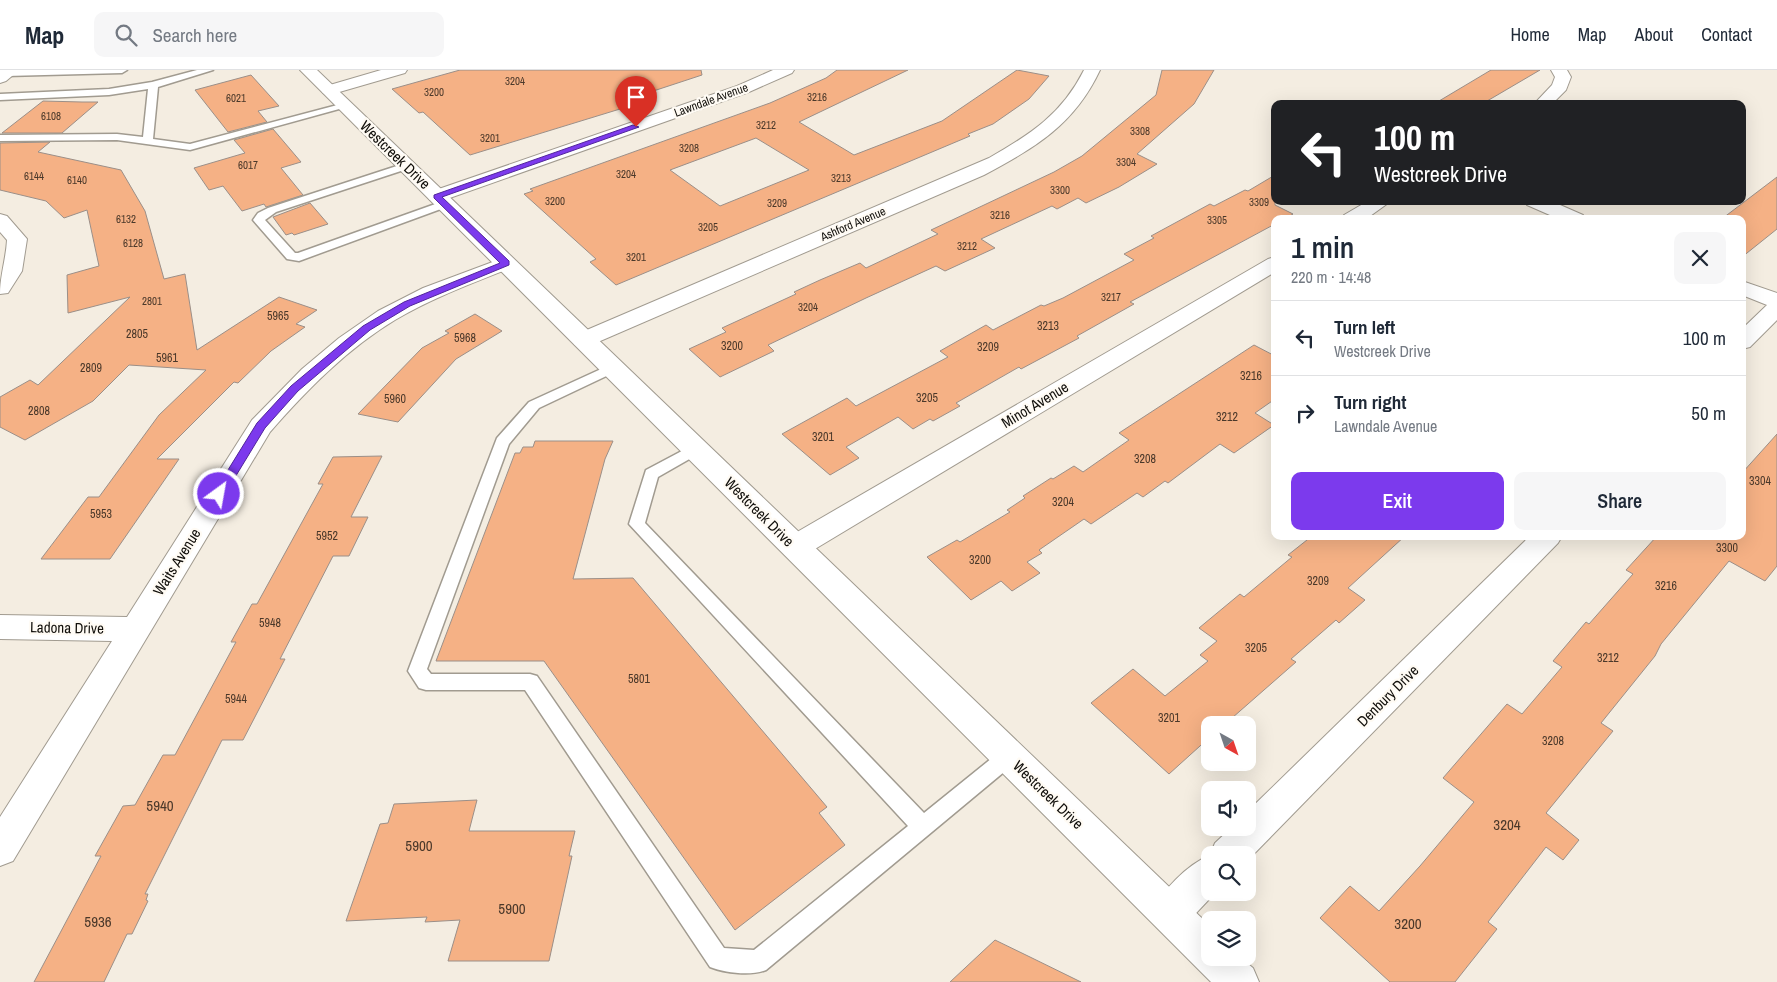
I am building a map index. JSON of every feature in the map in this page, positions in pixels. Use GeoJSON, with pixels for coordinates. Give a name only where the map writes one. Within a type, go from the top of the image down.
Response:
{"type":"FeatureCollection","features":[{"type":"Feature","properties":{"kind":"street","name":"Westcreek Drive"},"geometry":{"type":"LineString","coordinates":[[308,70],[1201,944]]}},
{"type":"Feature","properties":{"kind":"street"},"geometry":{"type":"LineString","coordinates":[[337,98],[399,70]]}},
{"type":"Feature","properties":{"kind":"street","name":"Lawndale Avenue"},"geometry":{"type":"LineString","coordinates":[[441,200],[743,89],[786,70]]}},
{"type":"Feature","properties":{"kind":"street","name":"Ashford Avenue"},"geometry":{"type":"LineString","coordinates":[[584,340],[977,171],[1029,143],[1050,128],[1084,91],[1092,70]]}},
{"type":"Feature","properties":{"kind":"street"},"geometry":{"type":"LineString","coordinates":[[1546,100],[1560,87],[1563,77],[1559,70]]}},
{"type":"Feature","properties":{"kind":"street"},"geometry":{"type":"LineString","coordinates":[[1358,215],[1375,205]]}},
{"type":"Feature","properties":{"kind":"street"},"geometry":{"type":"LineString","coordinates":[[1543,205],[1567,215]]}},
{"type":"Feature","properties":{"kind":"street"},"geometry":{"type":"LineString","coordinates":[[0,220],[17,239],[15,265],[10,278],[0,288]]}},
{"type":"Feature","properties":{"kind":"street","name":"Waits Avenue"},"geometry":{"type":"LineString","coordinates":[[0,849],[261,426],[295,388],[366,328],[407,304],[506,263]]}},
{"type":"Feature","properties":{"kind":"street","name":"Minot Avenue"},"geometry":{"type":"LineString","coordinates":[[794,547],[1271,265]]}},
{"type":"Feature","properties":{"kind":"street"},"geometry":{"type":"LineString","coordinates":[[1746,289],[1777,301]]}},
{"type":"Feature","properties":{"kind":"street"},"geometry":{"type":"LineString","coordinates":[[1746,338],[1777,307]]}},
{"type":"Feature","properties":{"kind":"street","name":"Denbury Drive"},"geometry":{"type":"LineString","coordinates":[[1237,846],[1544,540]]}},
{"type":"Feature","properties":{"kind":"street","name":"Ladona Drive"},"geometry":{"type":"LineString","coordinates":[[0,627],[135,630]]}},
{"type":"Feature","properties":{"kind":"street"},"geometry":{"type":"LineString","coordinates":[[1170,914],[1201,882]]}},
{"type":"Feature","properties":{"kind":"street"},"geometry":{"type":"LineString","coordinates":[[1222,966],[1239,982]]}},
{"type":"Feature","properties":{"kind":"lane"},"geometry":{"type":"LineString","coordinates":[[6,74],[44,71],[122,70]]}},
{"type":"Feature","properties":{"kind":"lane"},"geometry":{"type":"LineString","coordinates":[[0,97],[109,92],[153,85],[208,70]]}},
{"type":"Feature","properties":{"kind":"lane"},"geometry":{"type":"LineString","coordinates":[[148,140],[153,85]]}},
{"type":"Feature","properties":{"kind":"lane"},"geometry":{"type":"LineString","coordinates":[[0,138],[117,137],[148,140],[190,148],[337,98]]}},
{"type":"Feature","properties":{"kind":"lane"},"geometry":{"type":"LineString","coordinates":[[406,166],[272,210],[262,215],[259,220],[291,256],[299,257],[441,200]]}},
{"type":"Feature","properties":{"kind":"lane"},"geometry":{"type":"LineString","coordinates":[[612,368],[534,405],[502,442],[417,671],[426,682],[530,682],[718,959],[758,962],[1009,756]]}},
{"type":"Feature","properties":{"kind":"lane"},"geometry":{"type":"LineString","coordinates":[[695,449],[651,474],[637,524],[923,827]]}},
{"type":"Feature","properties":{"kind":"building"},"geometry":{"type":"Polygon","coordinates":[[[460,70],[701,70],[702,75],[626,100],[633,105],[470,155],[423,112],[419,113],[392,89],[460,70]]]}},
{"type":"Feature","properties":{"kind":"building"},"geometry":{"type":"Polygon","coordinates":[[[837,70],[908,70],[799,122],[854,155],[942,121],[1017,70],[1049,76],[1029,99],[993,124],[968,134],[970,136],[616,285],[590,262],[596,259],[524,194],[533,191],[530,189],[770,103],[826,78],[837,70]],[[756,138],[670,170],[720,206],[809,170],[756,138]]]}},
{"type":"Feature","properties":{"kind":"building"},"geometry":{"type":"Polygon","coordinates":[[[1162,70],[1214,70],[1194,104],[1137,154],[1157,164],[1119,187],[1086,203],[1078,198],[1057,209],[1052,206],[981,239],[995,248],[945,271],[936,266],[866,298],[768,345],[774,351],[720,377],[689,349],[726,332],[722,328],[796,294],[794,292],[860,263],[866,268],[938,234],[931,230],[1054,172],[1082,156],[1156,95],[1162,70]]]}},
{"type":"Feature","properties":{"kind":"building"},"geometry":{"type":"Polygon","coordinates":[[[1491,70],[1540,70],[1489,100],[1441,100],[1491,70]]]}},
{"type":"Feature","properties":{"kind":"building"},"geometry":{"type":"Polygon","coordinates":[[[251,75],[279,106],[258,111],[267,122],[228,132],[195,90],[251,75]]]}},
{"type":"Feature","properties":{"kind":"building"},"geometry":{"type":"Polygon","coordinates":[[[43,101],[98,102],[62,133],[2,133],[43,101]]]}},
{"type":"Feature","properties":{"kind":"building"},"geometry":{"type":"Polygon","coordinates":[[[273,129],[301,162],[281,168],[303,195],[266,207],[264,204],[242,211],[223,186],[209,190],[194,168],[245,153],[234,140],[273,129]]]}},
{"type":"Feature","properties":{"kind":"building"},"geometry":{"type":"Polygon","coordinates":[[[50,142],[38,152],[121,170],[145,211],[164,279],[185,274],[197,350],[279,297],[317,310],[296,324],[305,327],[271,351],[238,383],[234,382],[157,459],[179,459],[110,559],[41,559],[88,497],[99,497],[159,415],[206,370],[129,365],[93,401],[25,440],[0,427],[0,397],[30,380],[38,385],[130,297],[68,313],[67,275],[99,266],[87,210],[64,218],[46,201],[0,190],[0,143],[50,142]]]}},
{"type":"Feature","properties":{"kind":"building"},"geometry":{"type":"Polygon","coordinates":[[[1271,177],[1271,205],[1275,205],[1293,214],[1271,215],[1271,226],[1130,302],[1134,304],[1077,336],[1079,338],[1021,369],[1019,367],[956,403],[960,406],[933,421],[930,419],[913,429],[898,417],[846,447],[859,458],[830,475],[782,434],[847,398],[856,406],[948,357],[940,351],[986,325],[993,330],[1041,305],[1044,306],[1063,298],[1134,260],[1124,254],[1154,238],[1151,236],[1210,204],[1214,206],[1245,190],[1248,191],[1271,177]]]}},
{"type":"Feature","properties":{"kind":"building"},"geometry":{"type":"Polygon","coordinates":[[[1777,177],[1777,229],[1746,254],[1746,215],[1727,215],[1740,205],[1746,205],[1746,201],[1777,177]]]}},
{"type":"Feature","properties":{"kind":"building"},"geometry":{"type":"Polygon","coordinates":[[[310,203],[328,224],[294,235],[292,233],[286,235],[273,217],[310,203]]]}},
{"type":"Feature","properties":{"kind":"building"},"geometry":{"type":"Polygon","coordinates":[[[475,314],[502,331],[456,359],[398,422],[358,414],[422,348],[449,333],[445,331],[475,314]]]}},
{"type":"Feature","properties":{"kind":"building"},"geometry":{"type":"Polygon","coordinates":[[[1254,345],[1271,354],[1271,402],[1255,413],[1271,423],[1271,427],[1234,453],[1220,444],[1168,483],[1165,481],[1143,497],[1137,493],[1091,524],[1084,519],[1039,550],[1042,553],[1027,562],[1040,573],[1012,591],[1001,581],[971,600],[927,557],[957,540],[960,542],[1010,512],[1007,510],[1025,498],[1023,496],[1051,478],[1053,479],[1074,466],[1083,472],[1129,440],[1119,433],[1254,345]]]}},
{"type":"Feature","properties":{"kind":"building"},"geometry":{"type":"Polygon","coordinates":[[[1777,434],[1777,566],[1765,581],[1729,561],[1661,644],[1655,656],[1601,723],[1613,731],[1546,813],[1579,840],[1563,860],[1546,847],[1488,922],[1497,929],[1455,982],[1390,982],[1320,918],[1350,886],[1379,911],[1420,866],[1474,802],[1443,778],[1507,704],[1522,714],[1562,667],[1553,661],[1586,622],[1589,624],[1633,574],[1626,570],[1653,540],[1746,540],[1746,469],[1777,434]]]}},
{"type":"Feature","properties":{"kind":"building"},"geometry":{"type":"Polygon","coordinates":[[[535,441],[613,441],[605,459],[573,579],[633,578],[827,807],[819,813],[845,845],[735,930],[544,661],[436,661],[515,453],[520,453],[523,447],[533,447],[535,441]]]}},
{"type":"Feature","properties":{"kind":"building"},"geometry":{"type":"Polygon","coordinates":[[[382,456],[351,517],[368,517],[349,556],[333,556],[280,659],[285,659],[243,740],[222,740],[145,894],[148,894],[146,900],[148,901],[132,934],[127,934],[104,982],[34,982],[101,856],[95,856],[123,806],[135,805],[163,755],[175,755],[236,642],[231,642],[252,604],[257,604],[323,484],[318,484],[333,457],[382,456]]]}},
{"type":"Feature","properties":{"kind":"building"},"geometry":{"type":"Polygon","coordinates":[[[1307,540],[1401,540],[1348,588],[1365,600],[1339,623],[1336,620],[1291,659],[1296,662],[1234,716],[1201,716],[1201,745],[1169,774],[1091,703],[1133,669],[1165,696],[1208,661],[1200,655],[1217,641],[1199,628],[1240,594],[1244,597],[1292,557],[1288,555],[1307,540]]]}},
{"type":"Feature","properties":{"kind":"building"},"geometry":{"type":"Polygon","coordinates":[[[477,800],[469,831],[575,831],[569,856],[572,856],[549,961],[448,961],[460,920],[425,922],[427,917],[346,921],[380,824],[388,823],[394,804],[477,800]]]}},
{"type":"Feature","properties":{"kind":"building"},"geometry":{"type":"Polygon","coordinates":[[[995,940],[1030,957],[1081,982],[950,982],[995,940]]]}},
{"type":"Feature","properties":{"kind":"route"},"geometry":{"type":"LineString","coordinates":[[219,494],[261,426],[295,388],[366,328],[407,304],[506,263],[437,196],[636,127]]}}]}
